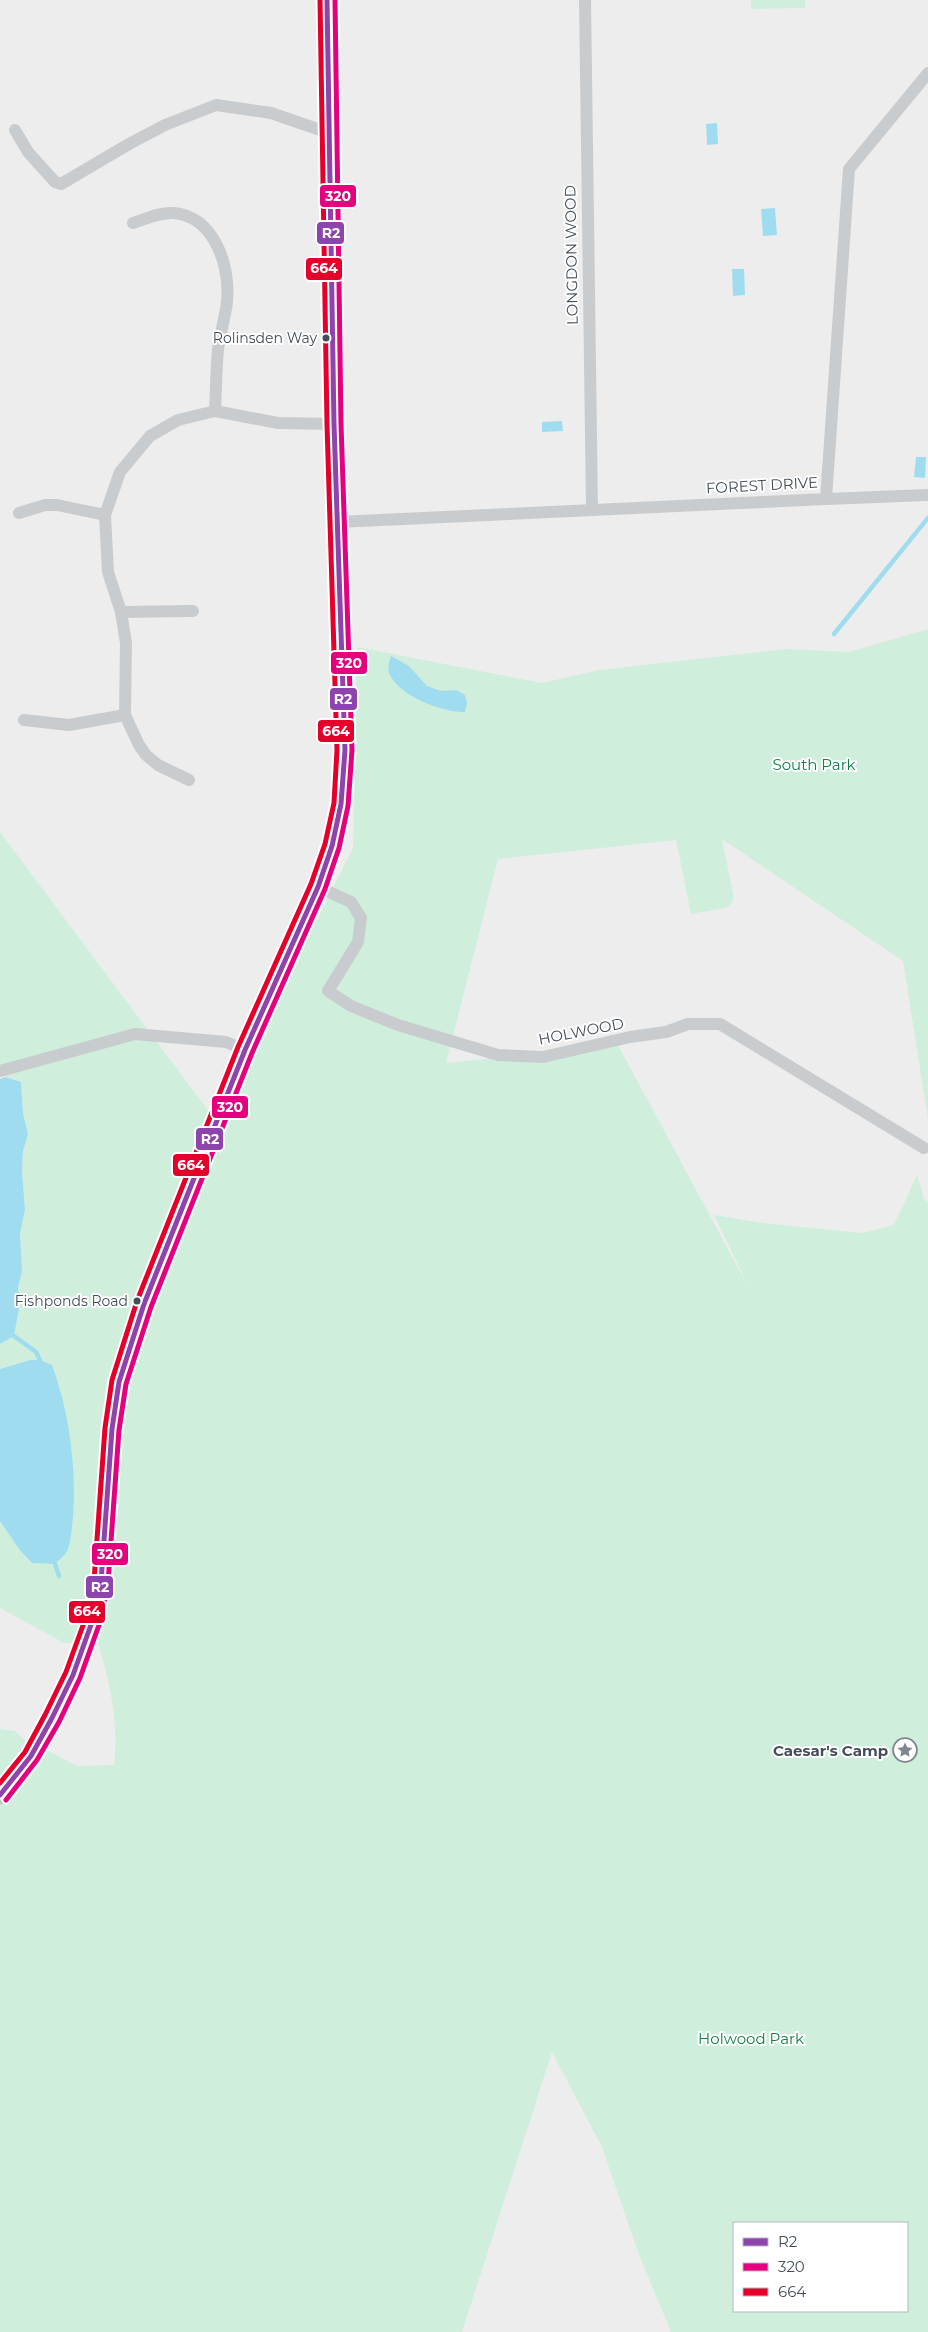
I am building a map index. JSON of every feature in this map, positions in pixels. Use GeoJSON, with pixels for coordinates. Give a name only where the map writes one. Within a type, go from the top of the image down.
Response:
{"type":"FeatureCollection","features":[{"type":"Feature","properties":{"kind":"main road"},"geometry":{"type":"LineString","coordinates":[[0,1795],[31,1756],[52,1718],[72,1675],[92,1622],[101,1582],[112,1429],[119,1382],[144,1304],[245,1050],[318,887],[332,846],[341,804],[345,750],[334,424],[327,0]]}},
{"type":"Feature","properties":{"kind":"street","name":"LONGDON WOOD"},"geometry":{"type":"LineString","coordinates":[[585,0],[592,510]]}},
{"type":"Feature","properties":{"kind":"street","name":"FOREST DRIVE"},"geometry":{"type":"LineString","coordinates":[[338,522],[826,499],[849,169],[928,73]]}},
{"type":"Feature","properties":{"kind":"street"},"geometry":{"type":"LineString","coordinates":[[15,130],[28,152],[55,182],[60,184],[166,125],[216,105],[271,113],[329,133]]}},
{"type":"Feature","properties":{"kind":"street"},"geometry":{"type":"LineString","coordinates":[[133,223],[158,214],[173,213],[188,216],[200,222],[217,244],[227,289],[217,359],[215,411]]}},
{"type":"Feature","properties":{"kind":"street"},"geometry":{"type":"LineString","coordinates":[[189,780],[158,765],[146,755],[139,745],[125,715],[126,643],[121,612],[108,572],[105,515],[120,472],[150,436],[178,420],[215,411],[278,423],[334,424]]}},
{"type":"Feature","properties":{"kind":"street"},"geometry":{"type":"LineString","coordinates":[[826,499],[928,495]]}},
{"type":"Feature","properties":{"kind":"street"},"geometry":{"type":"LineString","coordinates":[[19,513],[45,505],[57,505],[105,515]]}},
{"type":"Feature","properties":{"kind":"street"},"geometry":{"type":"LineString","coordinates":[[121,612],[193,611]]}},
{"type":"Feature","properties":{"kind":"street"},"geometry":{"type":"LineString","coordinates":[[24,720],[69,725],[125,715]]}},
{"type":"Feature","properties":{"kind":"street","name":"HOLWOOD"},"geometry":{"type":"LineString","coordinates":[[318,887],[351,902],[361,918],[358,942],[328,992],[351,1006],[398,1025],[498,1055],[543,1057],[630,1037],[666,1032],[688,1024],[720,1024],[924,1148]]}},
{"type":"Feature","properties":{"kind":"street"},"geometry":{"type":"LineString","coordinates":[[4,1070],[135,1034],[226,1042],[245,1050]]}},
{"type":"Feature","properties":{"kind":"green space"},"geometry":{"type":"Polygon","coordinates":[[[751,0],[805,0],[805,8],[751,9],[751,0]]]}},
{"type":"Feature","properties":{"kind":"green space"},"geometry":{"type":"Polygon","coordinates":[[[928,629],[928,1119],[903,961],[722,839],[734,898],[729,907],[691,914],[676,840],[498,859],[446,1063],[618,1045],[750,1290],[714,1215],[763,1223],[861,1233],[894,1225],[917,1175],[924,1199],[928,1202],[928,2332],[671,2332],[638,2252],[602,2147],[552,2052],[462,2332],[0,2332],[0,1729],[15,1731],[29,1744],[53,1753],[77,1766],[114,1765],[115,1734],[110,1688],[98,1643],[64,1643],[0,1608],[0,1521],[19,1549],[74,1507],[72,1463],[59,1385],[40,1360],[30,1360],[0,1369],[0,1344],[14,1335],[20,1303],[18,1288],[22,1271],[20,1234],[25,1209],[22,1171],[23,1151],[28,1134],[23,1113],[21,1082],[5,1077],[0,1064],[0,832],[216,1121],[353,848],[357,647],[542,683],[599,670],[787,649],[849,652],[928,629]]]}},
{"type":"Feature","properties":{"kind":"water"},"geometry":{"type":"Polygon","coordinates":[[[717,123],[718,144],[707,145],[706,124],[717,123]]]}},
{"type":"Feature","properties":{"kind":"water"},"geometry":{"type":"Polygon","coordinates":[[[775,208],[777,235],[763,236],[761,209],[775,208]]]}},
{"type":"Feature","properties":{"kind":"water"},"geometry":{"type":"Polygon","coordinates":[[[732,269],[744,269],[745,295],[733,296],[732,269]]]}},
{"type":"Feature","properties":{"kind":"water"},"geometry":{"type":"Polygon","coordinates":[[[562,421],[563,431],[542,432],[542,422],[562,421]]]}},
{"type":"Feature","properties":{"kind":"water"},"geometry":{"type":"Polygon","coordinates":[[[916,457],[926,457],[925,478],[914,477],[916,457]]]}},
{"type":"Feature","properties":{"kind":"water"},"geometry":{"type":"Polygon","coordinates":[[[391,656],[409,666],[427,686],[441,691],[456,690],[465,695],[467,703],[465,712],[445,710],[423,702],[403,690],[395,683],[389,673],[391,656]]]}},
{"type":"Feature","properties":{"kind":"water"},"geometry":{"type":"Polygon","coordinates":[[[5,1077],[21,1082],[23,1113],[28,1134],[23,1151],[22,1171],[25,1209],[20,1234],[22,1271],[18,1288],[20,1303],[14,1336],[0,1344],[0,1079],[5,1077]]]}},
{"type":"Feature","properties":{"kind":"water"},"geometry":{"type":"Polygon","coordinates":[[[30,1360],[40,1360],[52,1365],[64,1403],[71,1445],[74,1507],[71,1534],[67,1550],[55,1564],[32,1563],[19,1549],[0,1521],[0,1369],[30,1360]]]}},
{"type":"Feature","properties":{"kind":"waterway"},"geometry":{"type":"LineString","coordinates":[[834,634],[928,518]]}},
{"type":"Feature","properties":{"kind":"waterway"},"geometry":{"type":"LineString","coordinates":[[14,1336],[36,1352],[40,1360]]}},
{"type":"Feature","properties":{"kind":"waterway"},"geometry":{"type":"LineString","coordinates":[[55,1564],[59,1576]]}},
{"type":"Feature","properties":{"kind":"transit line","name":"664"},"geometry":{"type":"LineString","coordinates":[[0,1783],[25,1752],[45,1715],[66,1672],[85,1620],[94,1581],[105,1428],[112,1380],[137,1301],[238,1047],[311,884],[325,844],[334,803],[337,750],[327,424],[320,0]]}},
{"type":"Feature","properties":{"kind":"transit line","name":"R2"},"geometry":{"type":"LineString","coordinates":[[0,1795],[31,1756],[52,1718],[73,1675],[92,1622],[101,1582],[112,1429],[119,1382],[144,1304],[245,1050],[318,887],[332,846],[341,804],[345,750],[334,424],[327,0]]}},
{"type":"Feature","properties":{"kind":"transit line","name":"320"},"geometry":{"type":"LineString","coordinates":[[6,1800],[37,1760],[59,1722],[80,1678],[99,1625],[108,1583],[119,1430],[126,1384],[151,1307],[252,1053],[325,889],[339,848],[348,806],[352,750],[341,424],[335,0]]}},
{"type":"Feature","properties":{"kind":"place","name":"Rolinsden Way"},"geometry":{"type":"Point","coordinates":[326,338]}},
{"type":"Feature","properties":{"kind":"place","name":"Fishponds Road"},"geometry":{"type":"Point","coordinates":[137,1301]}},
{"type":"Feature","properties":{"kind":"place","name":"Caesar's Camp"},"geometry":{"type":"Point","coordinates":[905,1750]}},
{"type":"Feature","properties":{"kind":"park label","name":"South Park"},"geometry":{"type":"Point","coordinates":[814,764]}},
{"type":"Feature","properties":{"kind":"park label","name":"Holwood Park"},"geometry":{"type":"Point","coordinates":[751,2038]}}]}
